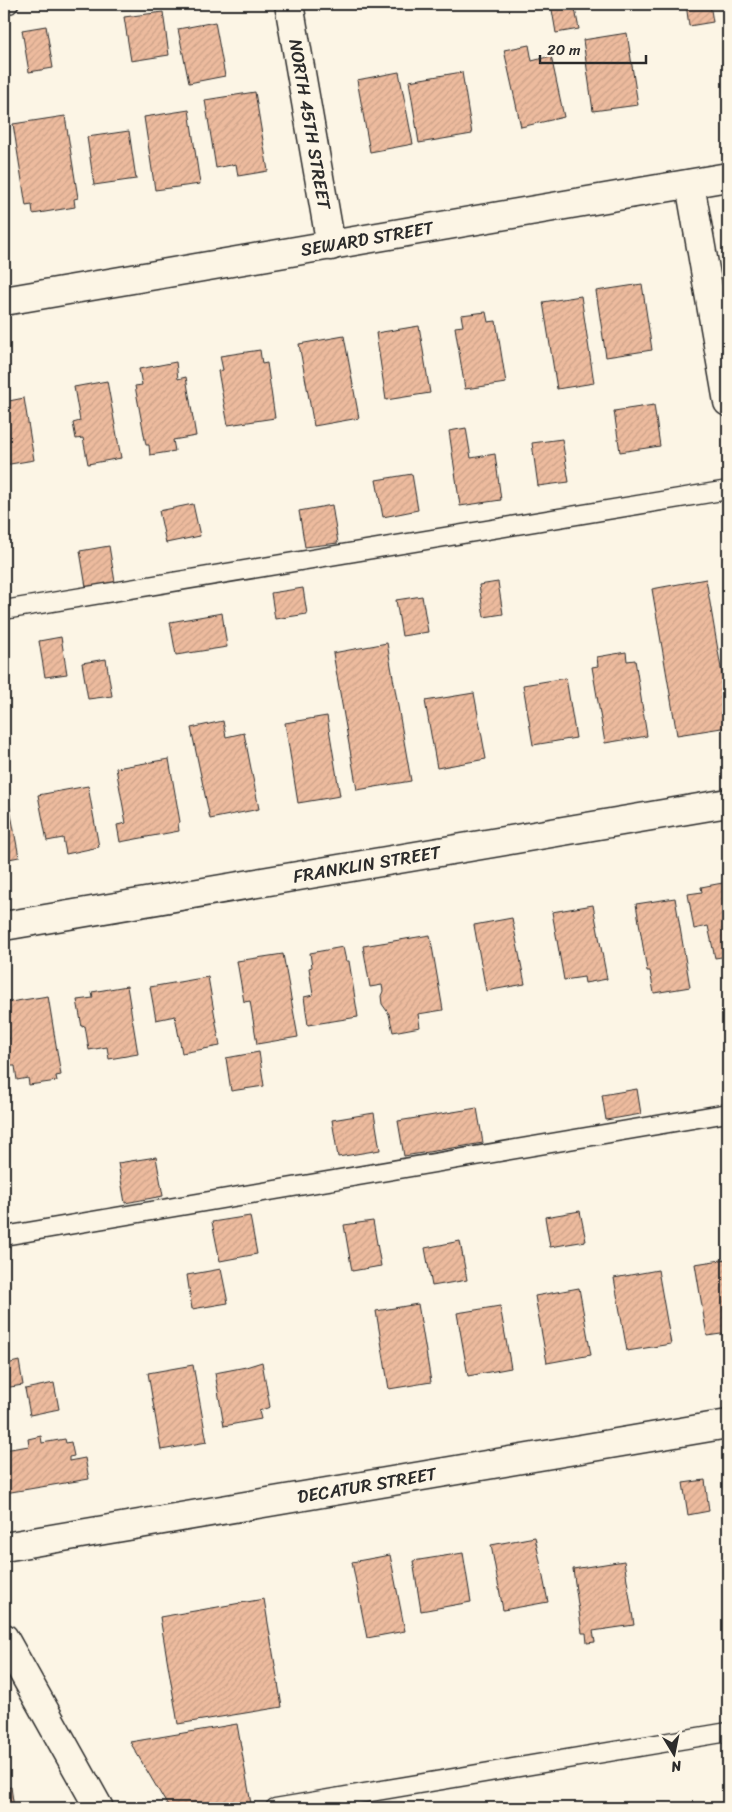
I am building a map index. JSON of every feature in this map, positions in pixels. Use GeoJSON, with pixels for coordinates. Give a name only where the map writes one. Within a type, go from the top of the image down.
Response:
{"type":"FeatureCollection","features":[{"type":"Feature","properties":{"kind":"street","name":"NORTH 45TH STREET"},"geometry":{"type":"LineString","coordinates":[[289,4],[331,246]]}},
{"type":"Feature","properties":{"kind":"street","name":"SEWARD STREET"},"geometry":{"type":"LineString","coordinates":[[4,301],[728,177]]}},
{"type":"Feature","properties":{"kind":"street"},"geometry":{"type":"LineString","coordinates":[[690,184],[728,402]]}},
{"type":"Feature","properties":{"kind":"street","name":"FRANKLIN STREET"},"geometry":{"type":"LineString","coordinates":[[4,926],[728,803]]}},
{"type":"Feature","properties":{"kind":"street","name":"DECATUR STREET"},"geometry":{"type":"LineString","coordinates":[[4,1547],[728,1424]]}},
{"type":"Feature","properties":{"kind":"street"},"geometry":{"type":"LineString","coordinates":[[4,1638],[99,1808]]}},
{"type":"Feature","properties":{"kind":"lane"},"geometry":{"type":"LineString","coordinates":[[4,5],[9,4]]}},
{"type":"Feature","properties":{"kind":"lane"},"geometry":{"type":"LineString","coordinates":[[4,610],[728,490]]}},
{"type":"Feature","properties":{"kind":"lane"},"geometry":{"type":"LineString","coordinates":[[4,1236],[728,1113]]}},
{"type":"Feature","properties":{"kind":"lane"},"geometry":{"type":"LineString","coordinates":[[275,1808],[728,1732]]}},
{"type":"Feature","properties":{"kind":"building"},"geometry":{"type":"Polygon","coordinates":[[[551,4],[574,4],[579,29],[556,33],[551,4]]]}},
{"type":"Feature","properties":{"kind":"building"},"geometry":{"type":"Polygon","coordinates":[[[686,4],[710,4],[713,22],[689,26],[686,4]]]}},
{"type":"Feature","properties":{"kind":"building"},"geometry":{"type":"Polygon","coordinates":[[[163,12],[169,55],[131,61],[124,17],[163,12]]]}},
{"type":"Feature","properties":{"kind":"building"},"geometry":{"type":"Polygon","coordinates":[[[215,22],[225,76],[189,83],[178,29],[215,22]]]}},
{"type":"Feature","properties":{"kind":"building"},"geometry":{"type":"Polygon","coordinates":[[[46,26],[53,68],[29,72],[22,30],[46,26]]]}},
{"type":"Feature","properties":{"kind":"building"},"geometry":{"type":"Polygon","coordinates":[[[627,33],[638,105],[593,111],[583,40],[627,33]]]}},
{"type":"Feature","properties":{"kind":"building"},"geometry":{"type":"Polygon","coordinates":[[[529,45],[532,61],[551,56],[564,117],[521,127],[504,50],[529,45]]]}},
{"type":"Feature","properties":{"kind":"building"},"geometry":{"type":"Polygon","coordinates":[[[399,72],[413,144],[370,152],[357,80],[399,72]]]}},
{"type":"Feature","properties":{"kind":"building"},"geometry":{"type":"Polygon","coordinates":[[[462,72],[472,134],[419,143],[409,81],[462,72]]]}},
{"type":"Feature","properties":{"kind":"building"},"geometry":{"type":"Polygon","coordinates":[[[255,92],[268,171],[238,176],[236,164],[216,168],[205,100],[255,92]]]}},
{"type":"Feature","properties":{"kind":"building"},"geometry":{"type":"Polygon","coordinates":[[[189,110],[200,184],[155,190],[144,117],[189,110]]]}},
{"type":"Feature","properties":{"kind":"building"},"geometry":{"type":"Polygon","coordinates":[[[65,116],[78,198],[74,199],[75,207],[33,214],[32,205],[26,206],[13,124],[65,116]]]}},
{"type":"Feature","properties":{"kind":"building"},"geometry":{"type":"Polygon","coordinates":[[[129,131],[136,179],[94,185],[87,137],[129,131]]]}},
{"type":"Feature","properties":{"kind":"building"},"geometry":{"type":"Polygon","coordinates":[[[642,284],[652,350],[606,357],[596,291],[642,284]]]}},
{"type":"Feature","properties":{"kind":"building"},"geometry":{"type":"Polygon","coordinates":[[[581,296],[594,383],[557,389],[543,302],[581,296]]]}},
{"type":"Feature","properties":{"kind":"building"},"geometry":{"type":"Polygon","coordinates":[[[486,312],[488,322],[496,321],[506,383],[465,389],[455,327],[463,326],[461,315],[486,312]]]}},
{"type":"Feature","properties":{"kind":"building"},"geometry":{"type":"Polygon","coordinates":[[[419,326],[430,393],[386,400],[376,333],[419,326]]]}},
{"type":"Feature","properties":{"kind":"building"},"geometry":{"type":"Polygon","coordinates":[[[344,336],[359,418],[314,426],[299,344],[344,336]]]}},
{"type":"Feature","properties":{"kind":"building"},"geometry":{"type":"Polygon","coordinates":[[[260,350],[262,364],[267,363],[275,418],[228,425],[218,371],[223,370],[220,356],[260,350]]]}},
{"type":"Feature","properties":{"kind":"building"},"geometry":{"type":"Polygon","coordinates":[[[176,362],[178,379],[186,377],[196,436],[173,440],[175,451],[150,455],[149,445],[146,445],[135,386],[142,385],[139,369],[176,362]]]}},
{"type":"Feature","properties":{"kind":"building"},"geometry":{"type":"Polygon","coordinates":[[[107,381],[121,458],[88,464],[83,438],[76,439],[73,423],[80,421],[74,387],[107,381]]]}},
{"type":"Feature","properties":{"kind":"building"},"geometry":{"type":"Polygon","coordinates":[[[24,398],[34,460],[4,465],[4,402],[24,398]]]}},
{"type":"Feature","properties":{"kind":"building"},"geometry":{"type":"Polygon","coordinates":[[[654,405],[660,446],[620,452],[614,411],[654,405]]]}},
{"type":"Feature","properties":{"kind":"building"},"geometry":{"type":"Polygon","coordinates":[[[466,428],[471,458],[495,454],[501,500],[460,506],[449,431],[466,428]]]}},
{"type":"Feature","properties":{"kind":"building"},"geometry":{"type":"Polygon","coordinates":[[[562,439],[569,482],[538,486],[532,443],[562,439]]]}},
{"type":"Feature","properties":{"kind":"building"},"geometry":{"type":"Polygon","coordinates":[[[412,474],[418,510],[383,517],[376,480],[412,474]]]}},
{"type":"Feature","properties":{"kind":"building"},"geometry":{"type":"Polygon","coordinates":[[[193,504],[200,536],[166,543],[159,511],[193,504]]]}},
{"type":"Feature","properties":{"kind":"building"},"geometry":{"type":"Polygon","coordinates":[[[332,505],[338,543],[305,547],[299,511],[332,505]]]}},
{"type":"Feature","properties":{"kind":"building"},"geometry":{"type":"Polygon","coordinates":[[[109,546],[115,582],[86,587],[80,551],[109,546]]]}},
{"type":"Feature","properties":{"kind":"building"},"geometry":{"type":"Polygon","coordinates":[[[706,579],[728,710],[728,727],[677,735],[652,589],[706,579]]]}},
{"type":"Feature","properties":{"kind":"building"},"geometry":{"type":"Polygon","coordinates":[[[498,582],[503,614],[484,617],[479,585],[498,582]]]}},
{"type":"Feature","properties":{"kind":"building"},"geometry":{"type":"Polygon","coordinates":[[[303,588],[307,614],[275,619],[271,593],[303,588]]]}},
{"type":"Feature","properties":{"kind":"building"},"geometry":{"type":"Polygon","coordinates":[[[422,596],[428,632],[402,636],[396,600],[422,596]]]}},
{"type":"Feature","properties":{"kind":"building"},"geometry":{"type":"Polygon","coordinates":[[[222,613],[227,647],[176,655],[170,622],[222,613]]]}},
{"type":"Feature","properties":{"kind":"building"},"geometry":{"type":"Polygon","coordinates":[[[61,637],[67,674],[45,677],[39,641],[61,637]]]}},
{"type":"Feature","properties":{"kind":"building"},"geometry":{"type":"Polygon","coordinates":[[[387,643],[411,781],[357,790],[333,653],[387,643]]]}},
{"type":"Feature","properties":{"kind":"building"},"geometry":{"type":"Polygon","coordinates":[[[626,652],[627,661],[635,660],[647,736],[605,743],[592,667],[598,666],[597,657],[626,652]]]}},
{"type":"Feature","properties":{"kind":"building"},"geometry":{"type":"Polygon","coordinates":[[[106,659],[112,696],[88,699],[82,663],[106,659]]]}},
{"type":"Feature","properties":{"kind":"building"},"geometry":{"type":"Polygon","coordinates":[[[566,678],[576,738],[533,745],[523,685],[566,678]]]}},
{"type":"Feature","properties":{"kind":"building"},"geometry":{"type":"Polygon","coordinates":[[[474,693],[486,759],[437,768],[425,701],[474,693]]]}},
{"type":"Feature","properties":{"kind":"building"},"geometry":{"type":"Polygon","coordinates":[[[327,716],[340,796],[298,803],[285,723],[327,716]]]}},
{"type":"Feature","properties":{"kind":"building"},"geometry":{"type":"Polygon","coordinates":[[[223,721],[226,737],[244,733],[259,809],[210,819],[191,728],[223,721]]]}},
{"type":"Feature","properties":{"kind":"building"},"geometry":{"type":"Polygon","coordinates":[[[169,759],[180,822],[178,823],[179,831],[120,842],[117,825],[126,823],[116,768],[169,759]]]}},
{"type":"Feature","properties":{"kind":"building"},"geometry":{"type":"Polygon","coordinates":[[[4,777],[19,857],[4,860],[4,777]]]}},
{"type":"Feature","properties":{"kind":"building"},"geometry":{"type":"Polygon","coordinates":[[[88,786],[99,847],[66,854],[63,838],[47,841],[38,795],[88,786]]]}},
{"type":"Feature","properties":{"kind":"building"},"geometry":{"type":"Polygon","coordinates":[[[728,882],[728,956],[715,958],[708,926],[694,929],[688,894],[702,892],[701,887],[728,882]]]}},
{"type":"Feature","properties":{"kind":"building"},"geometry":{"type":"Polygon","coordinates":[[[675,898],[690,987],[654,993],[650,971],[647,971],[636,904],[675,898]]]}},
{"type":"Feature","properties":{"kind":"building"},"geometry":{"type":"Polygon","coordinates":[[[593,905],[607,979],[585,983],[584,977],[564,980],[552,912],[593,905]]]}},
{"type":"Feature","properties":{"kind":"building"},"geometry":{"type":"Polygon","coordinates":[[[512,918],[525,984],[486,991],[474,925],[512,918]]]}},
{"type":"Feature","properties":{"kind":"building"},"geometry":{"type":"Polygon","coordinates":[[[430,935],[443,1010],[418,1014],[420,1027],[393,1032],[389,1014],[382,1004],[382,985],[370,987],[363,946],[430,935]]]}},
{"type":"Feature","properties":{"kind":"building"},"geometry":{"type":"Polygon","coordinates":[[[343,947],[346,961],[349,961],[358,1017],[308,1025],[304,997],[313,995],[309,968],[312,967],[310,953],[343,947]]]}},
{"type":"Feature","properties":{"kind":"building"},"geometry":{"type":"Polygon","coordinates":[[[283,954],[298,1037],[257,1044],[250,1001],[244,1002],[237,961],[283,954]]]}},
{"type":"Feature","properties":{"kind":"building"},"geometry":{"type":"Polygon","coordinates":[[[208,977],[220,1046],[182,1053],[175,1016],[156,1020],[150,987],[208,977]]]}},
{"type":"Feature","properties":{"kind":"building"},"geometry":{"type":"Polygon","coordinates":[[[127,986],[138,1054],[109,1059],[107,1047],[89,1050],[85,1026],[82,1027],[77,1000],[93,998],[92,992],[127,986]]]}},
{"type":"Feature","properties":{"kind":"building"},"geometry":{"type":"Polygon","coordinates":[[[48,996],[61,1075],[56,1076],[57,1081],[29,1085],[28,1078],[17,1080],[15,1066],[10,1066],[6,1040],[9,1039],[4,1003],[48,996]]]}},
{"type":"Feature","properties":{"kind":"building"},"geometry":{"type":"Polygon","coordinates":[[[259,1052],[264,1086],[231,1091],[226,1058],[259,1052]]]}},
{"type":"Feature","properties":{"kind":"building"},"geometry":{"type":"Polygon","coordinates":[[[637,1089],[641,1114],[606,1120],[602,1095],[637,1089]]]}},
{"type":"Feature","properties":{"kind":"building"},"geometry":{"type":"Polygon","coordinates":[[[477,1108],[483,1143],[404,1156],[398,1121],[477,1108]]]}},
{"type":"Feature","properties":{"kind":"building"},"geometry":{"type":"Polygon","coordinates":[[[374,1113],[380,1150],[338,1157],[332,1120],[374,1113]]]}},
{"type":"Feature","properties":{"kind":"building"},"geometry":{"type":"Polygon","coordinates":[[[156,1157],[163,1196],[125,1203],[118,1163],[156,1157]]]}},
{"type":"Feature","properties":{"kind":"building"},"geometry":{"type":"Polygon","coordinates":[[[580,1211],[586,1241],[550,1247],[545,1217],[580,1211]]]}},
{"type":"Feature","properties":{"kind":"building"},"geometry":{"type":"Polygon","coordinates":[[[250,1216],[257,1254],[220,1261],[212,1222],[250,1216]]]}},
{"type":"Feature","properties":{"kind":"building"},"geometry":{"type":"Polygon","coordinates":[[[373,1221],[381,1266],[352,1271],[344,1225],[373,1221]]]}},
{"type":"Feature","properties":{"kind":"building"},"geometry":{"type":"Polygon","coordinates":[[[460,1241],[467,1280],[432,1286],[425,1248],[460,1241]]]}},
{"type":"Feature","properties":{"kind":"building"},"geometry":{"type":"Polygon","coordinates":[[[728,1259],[728,1333],[707,1336],[695,1264],[728,1259]]]}},
{"type":"Feature","properties":{"kind":"building"},"geometry":{"type":"Polygon","coordinates":[[[221,1269],[228,1303],[192,1309],[187,1275],[221,1269]]]}},
{"type":"Feature","properties":{"kind":"building"},"geometry":{"type":"Polygon","coordinates":[[[658,1270],[671,1344],[627,1351],[614,1278],[658,1270]]]}},
{"type":"Feature","properties":{"kind":"building"},"geometry":{"type":"Polygon","coordinates":[[[579,1288],[591,1355],[547,1363],[535,1296],[579,1288]]]}},
{"type":"Feature","properties":{"kind":"building"},"geometry":{"type":"Polygon","coordinates":[[[418,1304],[431,1382],[389,1389],[376,1311],[418,1304]]]}},
{"type":"Feature","properties":{"kind":"building"},"geometry":{"type":"Polygon","coordinates":[[[500,1306],[511,1368],[468,1376],[457,1313],[500,1306]]]}},
{"type":"Feature","properties":{"kind":"building"},"geometry":{"type":"Polygon","coordinates":[[[4,1344],[7,1364],[19,1361],[23,1385],[4,1388],[4,1344]]]}},
{"type":"Feature","properties":{"kind":"building"},"geometry":{"type":"Polygon","coordinates":[[[262,1362],[270,1407],[259,1411],[261,1419],[224,1426],[215,1373],[262,1362]]]}},
{"type":"Feature","properties":{"kind":"building"},"geometry":{"type":"Polygon","coordinates":[[[193,1365],[207,1442],[161,1450],[148,1373],[193,1365]]]}},
{"type":"Feature","properties":{"kind":"building"},"geometry":{"type":"Polygon","coordinates":[[[54,1383],[59,1409],[30,1415],[25,1389],[54,1383]]]}},
{"type":"Feature","properties":{"kind":"building"},"geometry":{"type":"Polygon","coordinates":[[[41,1436],[42,1443],[65,1439],[66,1443],[71,1442],[74,1456],[69,1457],[69,1461],[85,1458],[89,1479],[5,1493],[4,1450],[29,1446],[28,1439],[41,1436]]]}},
{"type":"Feature","properties":{"kind":"building"},"geometry":{"type":"Polygon","coordinates":[[[705,1480],[709,1511],[688,1515],[683,1483],[705,1480]]]}},
{"type":"Feature","properties":{"kind":"building"},"geometry":{"type":"Polygon","coordinates":[[[535,1537],[548,1602],[503,1610],[491,1545],[535,1537]]]}},
{"type":"Feature","properties":{"kind":"building"},"geometry":{"type":"Polygon","coordinates":[[[463,1553],[471,1602],[421,1611],[413,1561],[463,1553]]]}},
{"type":"Feature","properties":{"kind":"building"},"geometry":{"type":"Polygon","coordinates":[[[390,1555],[405,1631],[367,1638],[352,1562],[390,1555]]]}},
{"type":"Feature","properties":{"kind":"building"},"geometry":{"type":"Polygon","coordinates":[[[624,1561],[634,1625],[593,1631],[595,1642],[587,1643],[586,1633],[582,1633],[573,1569],[624,1561]]]}},
{"type":"Feature","properties":{"kind":"building"},"geometry":{"type":"Polygon","coordinates":[[[264,1599],[282,1707],[178,1724],[160,1617],[264,1599]]]}},
{"type":"Feature","properties":{"kind":"building"},"geometry":{"type":"Polygon","coordinates":[[[237,1724],[251,1804],[226,1808],[169,1808],[130,1742],[237,1724]]]}},
{"type":"Feature","properties":{"kind":"building"},"geometry":{"type":"Polygon","coordinates":[[[11,1787],[14,1808],[4,1808],[4,1788],[11,1787]]]}}]}
